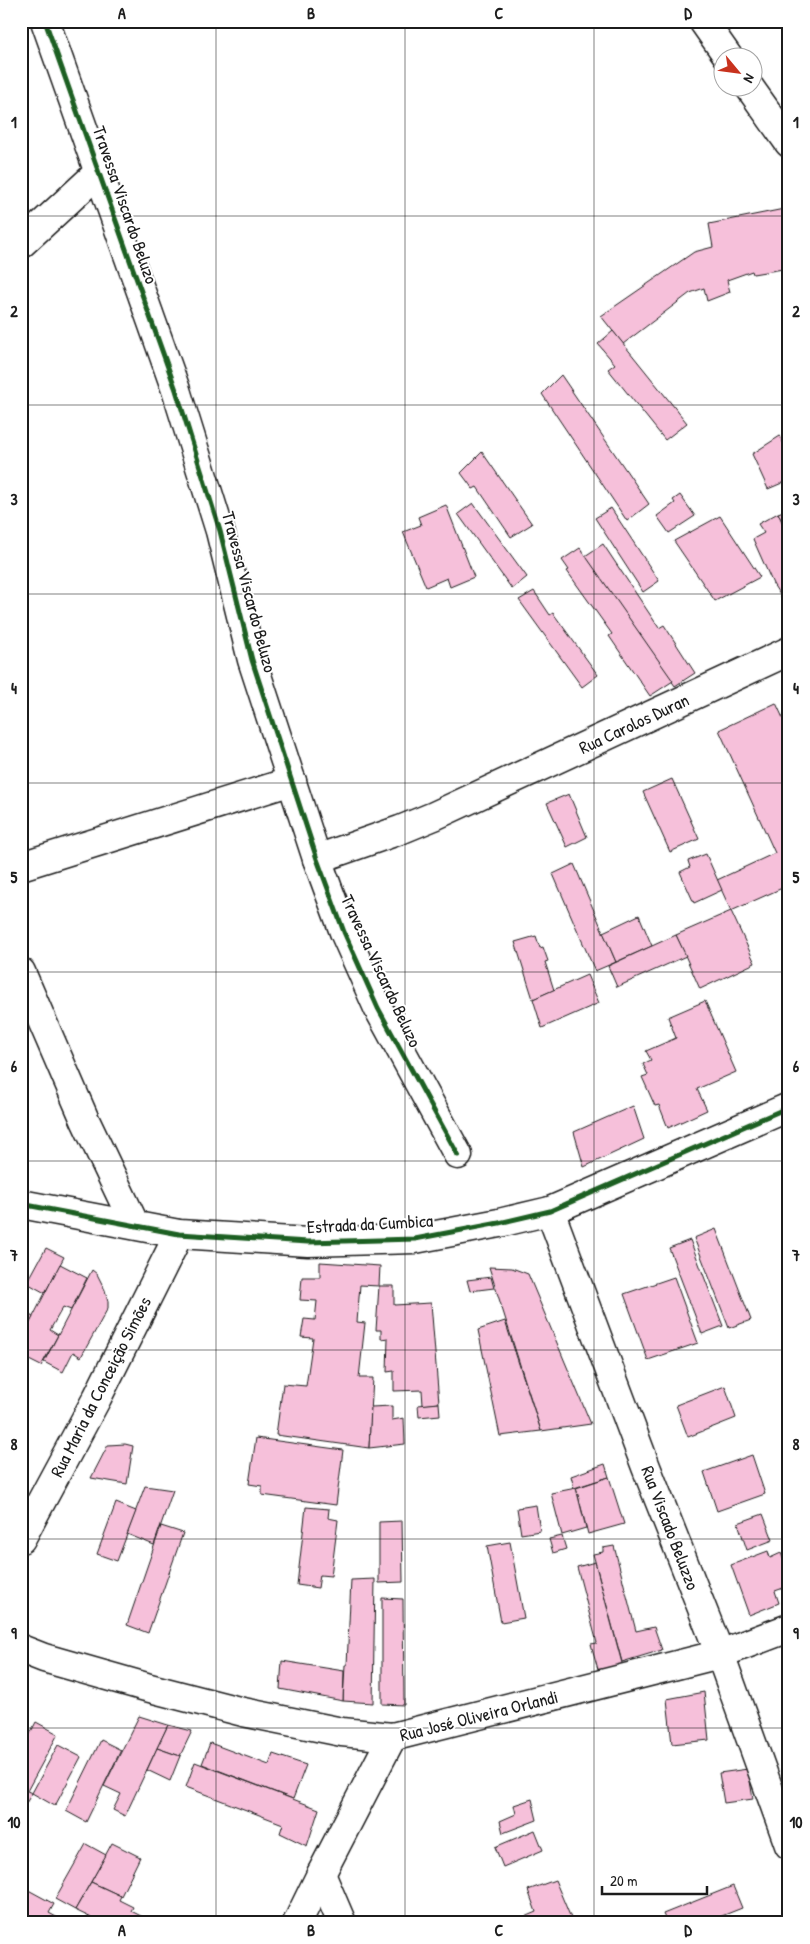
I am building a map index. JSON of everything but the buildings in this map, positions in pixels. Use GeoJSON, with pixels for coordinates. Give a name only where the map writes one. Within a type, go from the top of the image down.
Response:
{"type":"FeatureCollection","features":[{"type":"Feature","properties":{"kind":"street","name":"Travessa Viscardo Beluzo"},"geometry":{"type":"LineString","coordinates":[[46,21],[176,390],[220,531],[252,660],[317,858],[344,932],[378,1008],[458,1156]]}},
{"type":"Feature","properties":{"kind":"street"},"geometry":{"type":"LineString","coordinates":[[703,21],[721,48]]}},
{"type":"Feature","properties":{"kind":"street"},"geometry":{"type":"LineString","coordinates":[[757,98],[789,143]]}},
{"type":"Feature","properties":{"kind":"street"},"geometry":{"type":"LineString","coordinates":[[21,244],[99,172]]}},
{"type":"Feature","properties":{"kind":"street","name":"Rua Carolos Duran"},"geometry":{"type":"LineString","coordinates":[[317,858],[400,830],[478,796],[789,651]]}},
{"type":"Feature","properties":{"kind":"street"},"geometry":{"type":"LineString","coordinates":[[21,866],[292,781]]}},
{"type":"Feature","properties":{"kind":"street"},"geometry":{"type":"LineString","coordinates":[[21,972],[84,1120],[135,1225]]}},
{"type":"Feature","properties":{"kind":"street","name":"Estrada da Cumbica"},"geometry":{"type":"LineString","coordinates":[[21,1204],[179,1234],[308,1242],[415,1239],[550,1211],[789,1107]]}},
{"type":"Feature","properties":{"kind":"street","name":"Rua Viscado Beluzzo"},"geometry":{"type":"LineString","coordinates":[[550,1211],[646,1467],[720,1654],[789,1845]]}},
{"type":"Feature","properties":{"kind":"street","name":"Rua Maria da Conceição Simões"},"geometry":{"type":"LineString","coordinates":[[21,1539],[97,1398],[179,1234]]}},
{"type":"Feature","properties":{"kind":"street","name":"Rua José Oliveira Orlandi"},"geometry":{"type":"LineString","coordinates":[[21,1649],[44,1658],[136,1685],[243,1712],[342,1732],[392,1737],[720,1654],[789,1628]]}},
{"type":"Feature","properties":{"kind":"street"},"geometry":{"type":"LineString","coordinates":[[297,1923],[392,1737]]}},
{"type":"Feature","properties":{"kind":"street"},"geometry":{"type":"LineString","coordinates":[[321,1874],[342,1923]]}},
{"type":"Feature","properties":{"kind":"cycle path"},"geometry":{"type":"LineString","coordinates":[[45,21],[176,390],[220,531],[252,660],[317,859],[344,932],[378,1008],[458,1155]]}},
{"type":"Feature","properties":{"kind":"cycle path"},"geometry":{"type":"LineString","coordinates":[[21,1204],[179,1234],[308,1242],[415,1239],[550,1211],[789,1107]]}}]}
